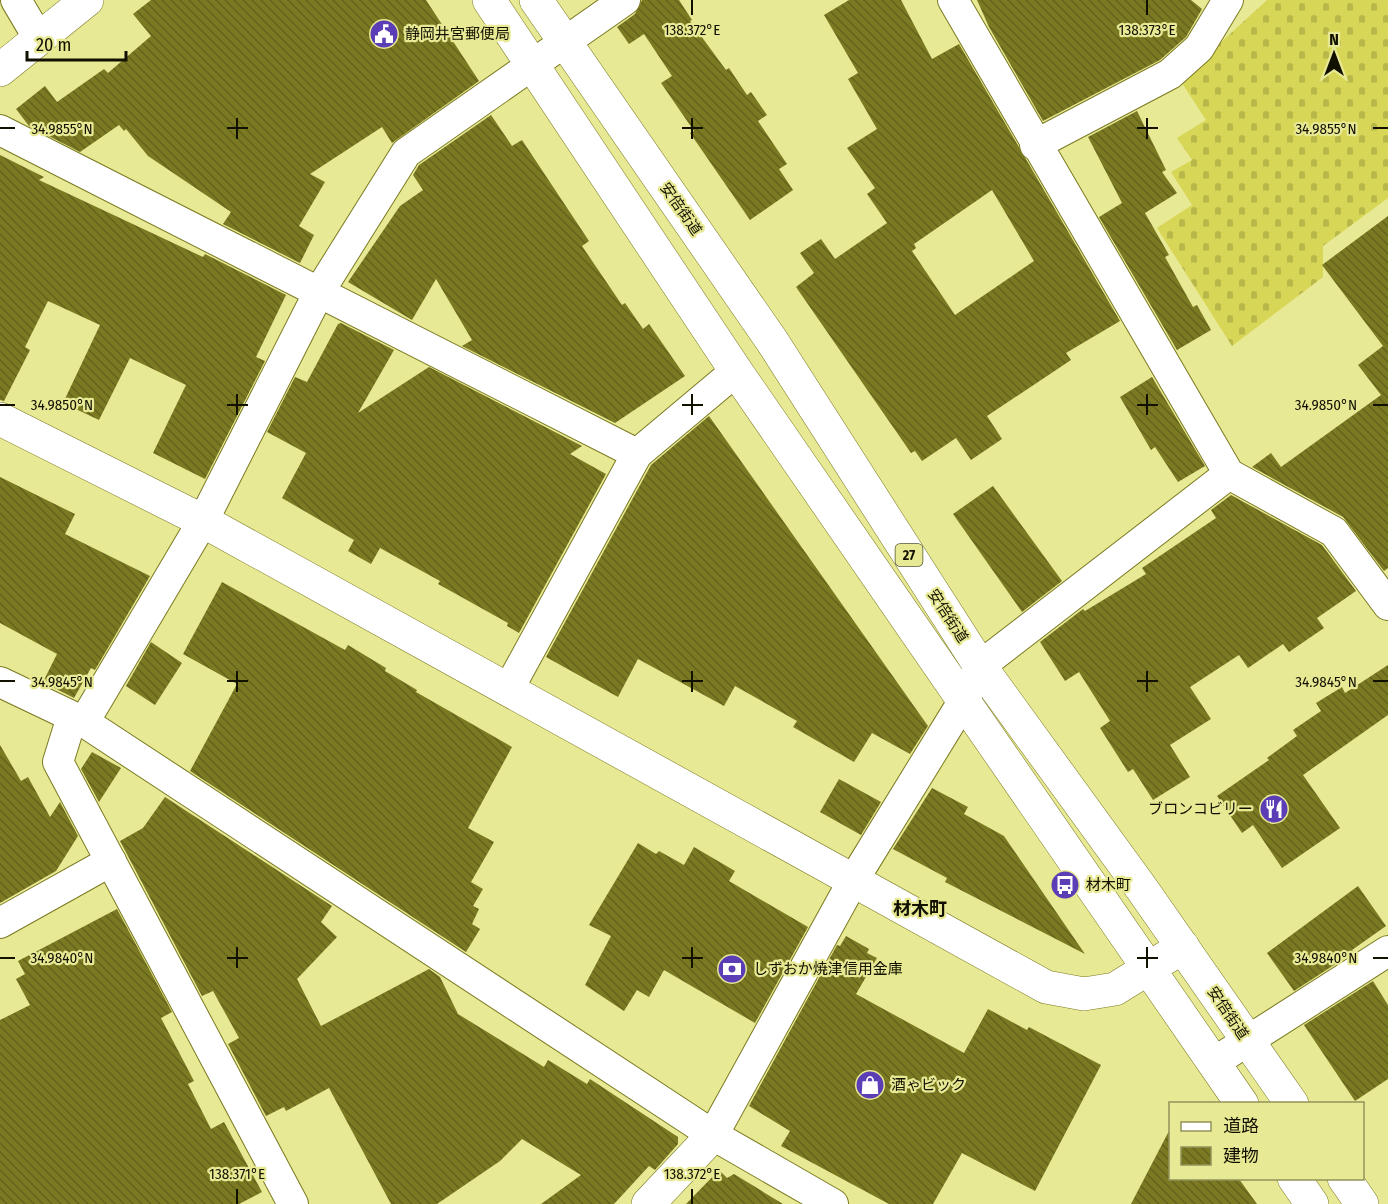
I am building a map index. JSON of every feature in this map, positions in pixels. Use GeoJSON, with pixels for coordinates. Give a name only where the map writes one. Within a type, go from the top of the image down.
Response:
{"type":"FeatureCollection","features":[{"type":"Feature","properties":{"kind":"main road"},"geometry":{"type":"LineString","coordinates":[[0,69],[87,0]]}},
{"type":"Feature","properties":{"kind":"main road","name":"27"},"geometry":{"type":"LineString","coordinates":[[489,0],[736,371],[1110,909],[1148,970],[1241,1102]]}},
{"type":"Feature","properties":{"kind":"main road","name":"安倍街道"},"geometry":{"type":"LineString","coordinates":[[536,0],[772,341],[980,666],[1183,947],[1291,1102]]}},
{"type":"Feature","properties":{"kind":"main road"},"geometry":{"type":"LineString","coordinates":[[0,419],[204,520],[1046,987],[1084,994],[1115,989],[1183,947]]}},
{"type":"Feature","properties":{"kind":"main road"},"geometry":{"type":"LineString","coordinates":[[648,1204],[713,1135]]}},
{"type":"Feature","properties":{"kind":"main road"},"geometry":{"type":"LineString","coordinates":[[1295,1180],[1312,1204]]}},
{"type":"Feature","properties":{"kind":"main road"},"geometry":{"type":"LineString","coordinates":[[1345,1180],[1362,1204]]}},
{"type":"Feature","properties":{"kind":"street"},"geometry":{"type":"LineString","coordinates":[[16,0],[39,39]]}},
{"type":"Feature","properties":{"kind":"street"},"geometry":{"type":"LineString","coordinates":[[293,1204],[58,762],[78,719],[204,520],[319,292],[406,153],[625,0]]}},
{"type":"Feature","properties":{"kind":"street"},"geometry":{"type":"LineString","coordinates":[[953,0],[1035,145],[1229,474],[1334,532],[1388,605]]}},
{"type":"Feature","properties":{"kind":"street"},"geometry":{"type":"LineString","coordinates":[[1035,145],[1170,74],[1199,48],[1228,0]]}},
{"type":"Feature","properties":{"kind":"street"},"geometry":{"type":"LineString","coordinates":[[0,130],[637,454]]}},
{"type":"Feature","properties":{"kind":"street"},"geometry":{"type":"LineString","coordinates":[[508,690],[637,454],[736,371]]}},
{"type":"Feature","properties":{"kind":"street"},"geometry":{"type":"LineString","coordinates":[[713,1135],[854,879],[964,700],[980,666],[1229,474]]}},
{"type":"Feature","properties":{"kind":"street"},"geometry":{"type":"LineString","coordinates":[[0,682],[78,719],[713,1135],[833,1204]]}},
{"type":"Feature","properties":{"kind":"street"},"geometry":{"type":"LineString","coordinates":[[0,923],[111,861]]}},
{"type":"Feature","properties":{"kind":"street"},"geometry":{"type":"LineString","coordinates":[[1213,1063],[1388,951]]}},
{"type":"Feature","properties":{"kind":"green space"},"geometry":{"type":"Polygon","coordinates":[[[1267,0],[1388,0],[1388,198],[1323,246],[1323,277],[1232,346],[1157,228],[1192,205],[1171,172],[1192,160],[1177,138],[1206,120],[1180,80],[1267,0]]]}},
{"type":"Feature","properties":{"kind":"building"},"geometry":{"type":"Polygon","coordinates":[[[151,0],[426,0],[479,81],[392,143],[382,127],[310,174],[325,182],[299,226],[314,235],[300,263],[223,224],[231,212],[148,156],[126,129],[124,131],[119,125],[80,152],[29,126],[16,109],[45,86],[57,102],[104,69],[108,73],[151,36],[133,14],[151,0]]]}},
{"type":"Feature","properties":{"kind":"building"},"geometry":{"type":"Polygon","coordinates":[[[642,0],[679,0],[692,20],[690,21],[726,70],[729,68],[747,95],[751,92],[767,115],[758,121],[787,164],[779,169],[793,190],[750,220],[690,133],[694,131],[661,83],[672,76],[644,34],[629,44],[617,27],[635,14],[642,0]]]}},
{"type":"Feature","properties":{"kind":"building"},"geometry":{"type":"Polygon","coordinates":[[[849,0],[901,0],[932,59],[959,44],[1120,321],[1066,353],[1071,360],[987,416],[1002,439],[971,460],[956,438],[922,461],[915,451],[911,453],[796,287],[814,273],[800,253],[821,239],[835,259],[887,223],[867,194],[875,188],[847,148],[877,129],[848,79],[858,73],[824,15],[849,0]],[[992,190],[914,244],[916,248],[912,251],[955,315],[1034,261],[992,190]]]}},
{"type":"Feature","properties":{"kind":"building"},"geometry":{"type":"Polygon","coordinates":[[[977,0],[1191,0],[1202,9],[1186,37],[1160,60],[1043,121],[989,27],[977,0]]]}},
{"type":"Feature","properties":{"kind":"building"},"geometry":{"type":"Polygon","coordinates":[[[1137,111],[1166,170],[1162,172],[1177,193],[1145,213],[1169,255],[1165,257],[1193,307],[1197,305],[1211,330],[1177,350],[1099,217],[1122,203],[1088,137],[1137,111]]]}},
{"type":"Feature","properties":{"kind":"building"},"geometry":{"type":"Polygon","coordinates":[[[491,115],[512,146],[522,140],[589,241],[582,246],[622,305],[625,303],[643,329],[649,324],[685,376],[615,423],[462,346],[472,340],[436,279],[412,320],[348,282],[400,206],[423,190],[413,175],[419,165],[491,115]]]}},
{"type":"Feature","properties":{"kind":"building"},"geometry":{"type":"Polygon","coordinates":[[[0,155],[44,177],[39,180],[203,257],[205,254],[286,295],[256,357],[265,361],[205,479],[153,453],[186,385],[130,358],[99,420],[63,403],[100,325],[48,301],[25,347],[30,350],[4,401],[0,400],[0,155]]]}},
{"type":"Feature","properties":{"kind":"building"},"geometry":{"type":"Polygon","coordinates":[[[1388,216],[1388,568],[1384,571],[1343,517],[1252,467],[1271,453],[1281,467],[1381,395],[1358,365],[1383,346],[1322,265],[1388,216]]]}},
{"type":"Feature","properties":{"kind":"building"},"geometry":{"type":"Polygon","coordinates":[[[341,323],[394,350],[358,413],[429,367],[582,446],[570,454],[606,474],[519,633],[507,626],[508,623],[438,584],[440,581],[380,548],[371,564],[348,551],[354,540],[282,498],[306,453],[267,432],[295,377],[307,382],[338,324],[341,323]]]}},
{"type":"Feature","properties":{"kind":"building"},"geometry":{"type":"Polygon","coordinates":[[[1152,377],[1205,466],[1178,482],[1155,447],[1151,450],[1120,397],[1152,377]]]}},
{"type":"Feature","properties":{"kind":"building"},"geometry":{"type":"Polygon","coordinates":[[[709,416],[928,726],[910,754],[872,733],[854,762],[793,727],[797,721],[735,686],[724,706],[638,659],[618,697],[546,657],[651,465],[709,416]]]}},
{"type":"Feature","properties":{"kind":"building"},"geometry":{"type":"Polygon","coordinates":[[[0,477],[75,514],[65,534],[150,576],[95,670],[91,668],[74,698],[43,682],[57,654],[0,623],[0,477]]]}},
{"type":"Feature","properties":{"kind":"building"},"geometry":{"type":"Polygon","coordinates":[[[993,486],[1062,581],[1022,612],[953,514],[993,486]]]}},
{"type":"Feature","properties":{"kind":"building"},"geometry":{"type":"Polygon","coordinates":[[[1231,495],[1322,545],[1356,591],[1317,618],[1324,628],[1289,652],[1283,644],[1248,668],[1239,655],[1190,687],[1211,719],[1170,745],[1190,777],[1153,800],[1133,769],[1128,772],[1100,728],[1110,721],[1079,672],[1065,681],[1040,642],[1083,609],[1085,611],[1146,574],[1142,568],[1216,518],[1211,510],[1231,495]]]}},
{"type":"Feature","properties":{"kind":"building"},"geometry":{"type":"Polygon","coordinates":[[[222,582],[345,650],[348,645],[386,668],[385,671],[417,690],[416,692],[512,747],[468,828],[494,842],[471,882],[483,889],[473,906],[479,909],[472,924],[480,929],[466,952],[190,771],[237,684],[183,654],[222,582]]]}},
{"type":"Feature","properties":{"kind":"building"},"geometry":{"type":"Polygon","coordinates":[[[151,642],[182,663],[155,705],[126,686],[151,642]]]}},
{"type":"Feature","properties":{"kind":"building"},"geometry":{"type":"Polygon","coordinates":[[[1388,665],[1388,715],[1303,775],[1340,828],[1282,868],[1253,825],[1242,833],[1217,796],[1269,760],[1267,758],[1297,736],[1293,730],[1321,711],[1316,703],[1342,687],[1345,693],[1388,665]]]}},
{"type":"Feature","properties":{"kind":"building"},"geometry":{"type":"Polygon","coordinates":[[[0,745],[21,781],[28,777],[50,817],[60,802],[78,836],[56,871],[0,903],[0,745]]]}},
{"type":"Feature","properties":{"kind":"building"},"geometry":{"type":"Polygon","coordinates":[[[92,752],[121,768],[99,802],[81,769],[92,752]]]}},
{"type":"Feature","properties":{"kind":"building"},"geometry":{"type":"Polygon","coordinates":[[[839,779],[881,802],[861,835],[820,812],[839,779]]]}},
{"type":"Feature","properties":{"kind":"building"},"geometry":{"type":"Polygon","coordinates":[[[932,788],[968,807],[964,814],[1004,836],[1085,954],[945,882],[947,878],[893,849],[932,788]]]}},
{"type":"Feature","properties":{"kind":"building"},"geometry":{"type":"Polygon","coordinates":[[[165,797],[332,906],[321,922],[337,937],[297,979],[321,1026],[429,969],[440,977],[458,1014],[544,1067],[548,1060],[587,1084],[590,1079],[678,1137],[678,1144],[655,1170],[649,1166],[614,1204],[541,1204],[581,1175],[522,1139],[500,1161],[437,1204],[391,1204],[329,1088],[286,1111],[284,1107],[266,1116],[228,1044],[239,1038],[213,991],[202,996],[120,841],[143,828],[165,797]]]}},
{"type":"Feature","properties":{"kind":"building"},"geometry":{"type":"Polygon","coordinates":[[[638,843],[656,854],[659,851],[684,865],[694,847],[735,871],[729,881],[808,927],[755,1023],[664,970],[649,997],[637,990],[624,1011],[585,985],[611,936],[589,925],[638,843]]]}},
{"type":"Feature","properties":{"kind":"building"},"geometry":{"type":"Polygon","coordinates":[[[1358,886],[1386,926],[1352,950],[1354,952],[1294,991],[1267,953],[1358,886]]]}},
{"type":"Feature","properties":{"kind":"building"},"geometry":{"type":"Polygon","coordinates":[[[117,909],[172,1012],[161,1018],[194,1081],[188,1084],[211,1129],[224,1122],[262,1192],[239,1204],[0,1204],[0,1020],[30,1005],[16,979],[25,974],[18,961],[117,909]]]}},
{"type":"Feature","properties":{"kind":"building"},"geometry":{"type":"Polygon","coordinates":[[[846,936],[869,949],[867,953],[877,958],[856,994],[964,1053],[988,1009],[1027,1030],[1029,1027],[1101,1065],[1035,1191],[962,1153],[933,1204],[889,1204],[781,1146],[790,1131],[749,1106],[837,945],[840,946],[846,936]]]}},
{"type":"Feature","properties":{"kind":"building"},"geometry":{"type":"Polygon","coordinates":[[[1373,981],[1388,1005],[1388,1079],[1355,1101],[1304,1025],[1373,981]]]}},
{"type":"Feature","properties":{"kind":"building"},"geometry":{"type":"Polygon","coordinates":[[[1169,1131],[1169,1180],[1240,1180],[1257,1204],[1131,1204],[1169,1131]]]}},
{"type":"Feature","properties":{"kind":"building"},"geometry":{"type":"Polygon","coordinates":[[[719,1170],[727,1178],[734,1174],[783,1204],[686,1204],[719,1170]]]}},
{"type":"Feature","properties":{"kind":"place","name":"静岡井宮郵便局"},"geometry":{"type":"Point","coordinates":[384,34]}},
{"type":"Feature","properties":{"kind":"place","name":"ブロンコビリー"},"geometry":{"type":"Point","coordinates":[1274,809]}},
{"type":"Feature","properties":{"kind":"place","name":"材木町"},"geometry":{"type":"Point","coordinates":[1065,885]}},
{"type":"Feature","properties":{"kind":"place","name":"しずおか焼津信用金庫"},"geometry":{"type":"Point","coordinates":[732,969]}},
{"type":"Feature","properties":{"kind":"place","name":"酒ゃビック"},"geometry":{"type":"Point","coordinates":[870,1085]}},
{"type":"Feature","properties":{"kind":"district","name":"材木町"},"geometry":{"type":"Point","coordinates":[920,909]}}]}
